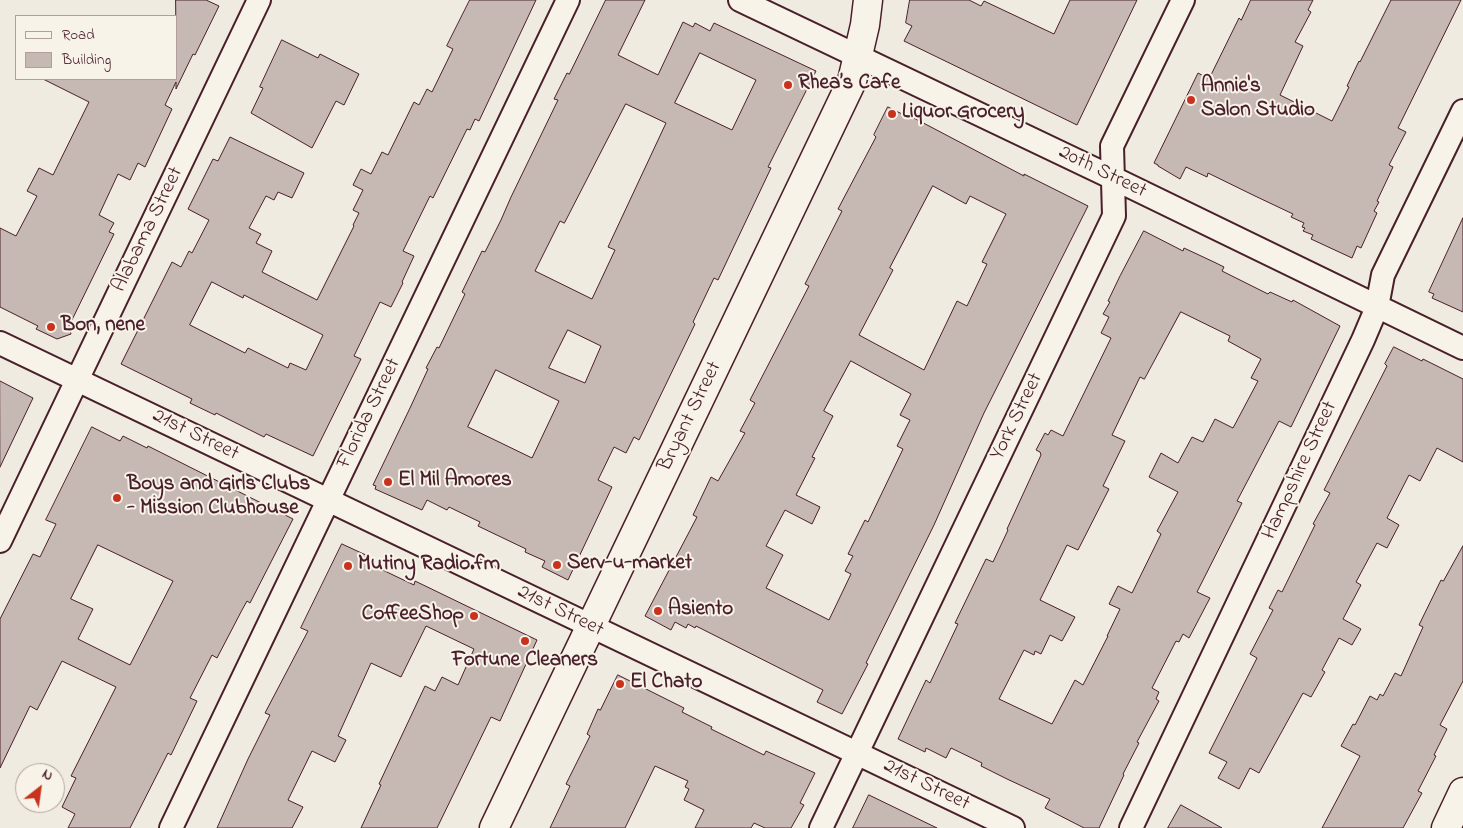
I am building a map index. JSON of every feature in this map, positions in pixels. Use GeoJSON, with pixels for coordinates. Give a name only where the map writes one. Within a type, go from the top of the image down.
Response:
{"type":"FeatureCollection","features":[{"type":"Feature","properties":{"kind":"street","name":"Alabama Street"},"geometry":{"type":"LineString","coordinates":[[0,541],[259,0]]}},
{"type":"Feature","properties":{"kind":"street","name":"Florida Street"},"geometry":{"type":"LineString","coordinates":[[171,828],[568,0]]}},
{"type":"Feature","properties":{"kind":"street","name":"20th Street"},"geometry":{"type":"LineString","coordinates":[[740,0],[1463,348]]}},
{"type":"Feature","properties":{"kind":"street","name":"Bryant Street"},"geometry":{"type":"LineString","coordinates":[[494,828],[852,82],[865,25],[868,0]]}},
{"type":"Feature","properties":{"kind":"street","name":"York Street"},"geometry":{"type":"LineString","coordinates":[[821,828],[1114,216],[1112,146],[1183,0]]}},
{"type":"Feature","properties":{"kind":"street","name":"Hampshire Street"},"geometry":{"type":"LineString","coordinates":[[1132,828],[1359,349],[1377,307],[1383,275],[1463,111]]}},
{"type":"Feature","properties":{"kind":"street","name":"21st Street"},"geometry":{"type":"LineString","coordinates":[[0,343],[1012,828]]}},
{"type":"Feature","properties":{"kind":"street"},"geometry":{"type":"LineString","coordinates":[[1446,828],[1463,792]]}},
{"type":"Feature","properties":{"kind":"building"},"geometry":{"type":"Polygon","coordinates":[[[176,0],[206,0],[219,6],[195,55],[193,54],[176,89],[176,82],[165,105],[172,109],[145,167],[138,163],[130,180],[118,174],[99,215],[114,223],[109,232],[114,234],[69,326],[71,334],[57,339],[36,329],[38,326],[0,307],[0,228],[16,236],[37,196],[27,191],[39,168],[53,175],[89,102],[45,80],[178,80],[178,15],[176,15],[176,0]]]}},
{"type":"Feature","properties":{"kind":"building"},"geometry":{"type":"Polygon","coordinates":[[[470,0],[536,0],[479,121],[475,119],[470,130],[467,129],[433,198],[430,196],[403,251],[414,256],[403,283],[391,307],[380,302],[354,356],[361,359],[313,456],[266,434],[264,437],[216,413],[215,415],[190,403],[192,399],[121,364],[172,262],[181,267],[189,251],[192,253],[209,220],[188,209],[213,159],[218,161],[230,137],[304,173],[292,198],[278,192],[274,200],[266,196],[249,228],[261,234],[256,243],[272,251],[262,272],[317,300],[359,213],[353,210],[363,190],[353,185],[361,169],[371,174],[382,152],[388,155],[414,102],[419,105],[427,89],[432,92],[453,49],[447,46],[470,0]],[[212,282],[190,325],[245,353],[248,348],[288,368],[290,363],[306,370],[323,335],[244,295],[243,298],[212,282]]]}},
{"type":"Feature","properties":{"kind":"building"},"geometry":{"type":"Polygon","coordinates":[[[606,0],[645,0],[618,55],[658,75],[683,22],[693,27],[695,23],[710,31],[714,23],[816,71],[768,167],[771,168],[718,280],[714,278],[693,322],[695,324],[639,440],[634,437],[626,453],[614,447],[598,480],[612,487],[568,580],[542,567],[545,561],[525,552],[526,549],[478,526],[480,522],[449,507],[447,510],[427,500],[422,510],[375,489],[376,486],[373,485],[428,369],[426,368],[437,347],[439,348],[465,294],[462,292],[482,251],[485,252],[501,220],[558,100],[554,99],[567,73],[569,74],[606,0]],[[700,53],[675,103],[732,130],[756,80],[700,53]],[[626,104],[564,223],[560,221],[535,271],[592,299],[615,250],[608,247],[666,123],[626,104]],[[568,330],[549,368],[585,383],[601,346],[568,330]],[[496,370],[468,427],[532,458],[559,401],[496,370]]]}},
{"type":"Feature","properties":{"kind":"building"},"geometry":{"type":"Polygon","coordinates":[[[910,0],[969,0],[981,6],[984,1],[1054,34],[1070,0],[1137,0],[1077,125],[904,41],[912,26],[906,23],[910,0]]]}},
{"type":"Feature","properties":{"kind":"building"},"geometry":{"type":"Polygon","coordinates":[[[1251,0],[1313,0],[1308,10],[1311,12],[1295,42],[1303,46],[1280,95],[1332,121],[1349,87],[1347,86],[1359,61],[1391,0],[1461,0],[1398,128],[1406,132],[1389,165],[1393,167],[1377,201],[1379,202],[1374,211],[1377,213],[1361,248],[1357,246],[1352,258],[1311,239],[1313,235],[1303,231],[1305,228],[1302,227],[1304,223],[1291,217],[1293,214],[1208,173],[1207,177],[1186,167],[1180,179],[1154,163],[1198,73],[1209,79],[1239,18],[1241,20],[1251,0]]]}},
{"type":"Feature","properties":{"kind":"building"},"geometry":{"type":"Polygon","coordinates":[[[282,40],[318,58],[320,54],[359,74],[344,105],[336,101],[312,148],[251,113],[263,88],[260,87],[282,40]]]}},
{"type":"Feature","properties":{"kind":"building"},"geometry":{"type":"Polygon","coordinates":[[[888,107],[912,119],[912,117],[1024,176],[1024,174],[1088,206],[984,413],[934,525],[842,714],[817,702],[823,690],[696,626],[695,628],[688,624],[686,628],[675,622],[671,630],[645,616],[697,517],[693,515],[711,477],[718,481],[745,433],[740,431],[755,403],[750,400],[809,286],[805,284],[842,211],[838,209],[876,137],[874,135],[888,107]],[[933,186],[890,268],[893,270],[859,335],[924,370],[957,301],[967,306],[987,264],[982,262],[1006,214],[970,196],[966,204],[933,186]],[[851,361],[824,411],[833,416],[812,457],[815,458],[796,495],[820,507],[812,524],[785,510],[766,546],[783,555],[766,588],[829,620],[851,574],[845,571],[853,556],[848,554],[865,520],[868,522],[903,449],[897,446],[910,420],[900,415],[911,394],[851,361]]]}},
{"type":"Feature","properties":{"kind":"building"},"geometry":{"type":"Polygon","coordinates":[[[1463,218],[1463,312],[1432,298],[1434,294],[1429,292],[1463,218]]]}},
{"type":"Feature","properties":{"kind":"building"},"geometry":{"type":"Polygon","coordinates":[[[1144,231],[1183,251],[1184,248],[1224,267],[1222,271],[1268,294],[1270,292],[1292,302],[1293,300],[1340,326],[1291,427],[1279,421],[1237,501],[1242,503],[1197,592],[1210,598],[1189,638],[1183,634],[1179,642],[1176,641],[1152,688],[1159,692],[1156,699],[1159,701],[1137,742],[1139,743],[1099,828],[1084,828],[1045,808],[1050,799],[981,766],[982,763],[951,748],[946,758],[926,748],[925,752],[898,739],[926,680],[930,683],[958,624],[955,623],[986,559],[993,562],[1041,455],[1036,450],[1045,433],[1048,435],[1051,430],[1063,436],[1111,338],[1101,333],[1109,317],[1103,314],[1120,276],[1144,231]],[[1181,312],[1144,379],[1140,377],[1112,435],[1125,441],[1103,486],[1109,489],[1078,550],[1067,545],[1040,600],[1075,617],[1062,641],[1050,635],[1041,654],[1035,651],[1034,655],[1024,650],[999,699],[1052,724],[1075,680],[1083,685],[1120,609],[1109,604],[1118,586],[1132,593],[1161,534],[1157,531],[1178,492],[1149,477],[1161,453],[1178,463],[1192,437],[1203,442],[1215,419],[1233,428],[1258,381],[1251,378],[1261,359],[1228,341],[1230,336],[1181,312]]]}},
{"type":"Feature","properties":{"kind":"building"},"geometry":{"type":"Polygon","coordinates":[[[1394,347],[1463,379],[1463,462],[1437,448],[1420,481],[1409,475],[1387,518],[1399,525],[1387,548],[1377,543],[1356,582],[1361,585],[1343,619],[1361,629],[1352,645],[1339,638],[1322,670],[1325,672],[1311,697],[1303,693],[1259,773],[1250,768],[1239,789],[1218,778],[1227,762],[1209,753],[1257,658],[1250,654],[1273,610],[1269,608],[1278,590],[1282,592],[1315,525],[1313,524],[1330,493],[1324,490],[1387,366],[1385,364],[1394,347]]]}},
{"type":"Feature","properties":{"kind":"building"},"geometry":{"type":"Polygon","coordinates":[[[0,381],[33,398],[0,467],[0,381]]]}},
{"type":"Feature","properties":{"kind":"building"},"geometry":{"type":"Polygon","coordinates":[[[92,427],[120,441],[123,436],[147,448],[148,446],[293,519],[250,603],[247,601],[217,658],[212,655],[190,698],[197,701],[171,755],[168,753],[130,828],[68,828],[75,814],[65,809],[65,801],[76,778],[71,776],[116,687],[62,661],[37,710],[30,706],[0,768],[0,619],[33,554],[40,557],[56,524],[46,520],[92,427]],[[98,545],[71,599],[93,609],[78,639],[130,665],[173,581],[98,545]]]}},
{"type":"Feature","properties":{"kind":"building"},"geometry":{"type":"Polygon","coordinates":[[[342,544],[368,556],[366,562],[414,585],[415,581],[537,640],[500,721],[491,717],[437,828],[361,828],[381,785],[379,784],[425,686],[435,691],[442,677],[458,685],[474,649],[426,626],[401,677],[371,663],[338,736],[346,740],[335,762],[312,751],[288,800],[303,807],[292,828],[217,828],[270,715],[265,713],[308,631],[301,628],[342,544]]]}},
{"type":"Feature","properties":{"kind":"building"},"geometry":{"type":"Polygon","coordinates":[[[1463,546],[1463,681],[1440,725],[1447,729],[1418,791],[1422,793],[1403,828],[1322,828],[1360,756],[1341,746],[1353,724],[1355,725],[1370,696],[1377,700],[1380,694],[1383,696],[1395,673],[1401,676],[1423,627],[1419,625],[1441,580],[1443,581],[1463,546]]]}},
{"type":"Feature","properties":{"kind":"building"},"geometry":{"type":"Polygon","coordinates":[[[618,675],[684,708],[682,712],[712,727],[711,729],[764,755],[766,751],[815,773],[800,803],[804,805],[791,828],[765,828],[754,823],[751,828],[695,828],[704,810],[684,800],[689,789],[685,787],[688,781],[655,766],[625,828],[550,828],[570,786],[566,784],[590,736],[587,734],[598,709],[600,710],[618,675]]]}},
{"type":"Feature","properties":{"kind":"building"},"geometry":{"type":"Polygon","coordinates":[[[869,795],[937,828],[853,828],[869,795]]]}},
{"type":"Feature","properties":{"kind":"building"},"geometry":{"type":"Polygon","coordinates":[[[1181,805],[1222,828],[1168,828],[1181,805]]]}},
{"type":"Feature","properties":{"kind":"place","name":"Rhea’s Cafe"},"geometry":{"type":"Point","coordinates":[788,85]}},
{"type":"Feature","properties":{"kind":"place","name":"Annie's Salon Studio"},"geometry":{"type":"Point","coordinates":[1191,100]}},
{"type":"Feature","properties":{"kind":"place","name":"Liquor Grocery"},"geometry":{"type":"Point","coordinates":[892,114]}},
{"type":"Feature","properties":{"kind":"place","name":"Bon, nene"},"geometry":{"type":"Point","coordinates":[51,327]}},
{"type":"Feature","properties":{"kind":"place","name":"El Mil Amores"},"geometry":{"type":"Point","coordinates":[388,482]}},
{"type":"Feature","properties":{"kind":"place","name":"Boys and Girls Clubs - Mission Clubhouse"},"geometry":{"type":"Point","coordinates":[117,498]}},
{"type":"Feature","properties":{"kind":"place","name":"Serv-u-market"},"geometry":{"type":"Point","coordinates":[557,565]}},
{"type":"Feature","properties":{"kind":"place","name":"Mutiny Radio.fm"},"geometry":{"type":"Point","coordinates":[348,566]}},
{"type":"Feature","properties":{"kind":"place","name":"Asiento"},"geometry":{"type":"Point","coordinates":[658,611]}},
{"type":"Feature","properties":{"kind":"place","name":"CoffeeShop"},"geometry":{"type":"Point","coordinates":[474,616]}},
{"type":"Feature","properties":{"kind":"place","name":"Fortune Cleaners"},"geometry":{"type":"Point","coordinates":[525,641]}},
{"type":"Feature","properties":{"kind":"place","name":"El Chato"},"geometry":{"type":"Point","coordinates":[620,684]}}]}
